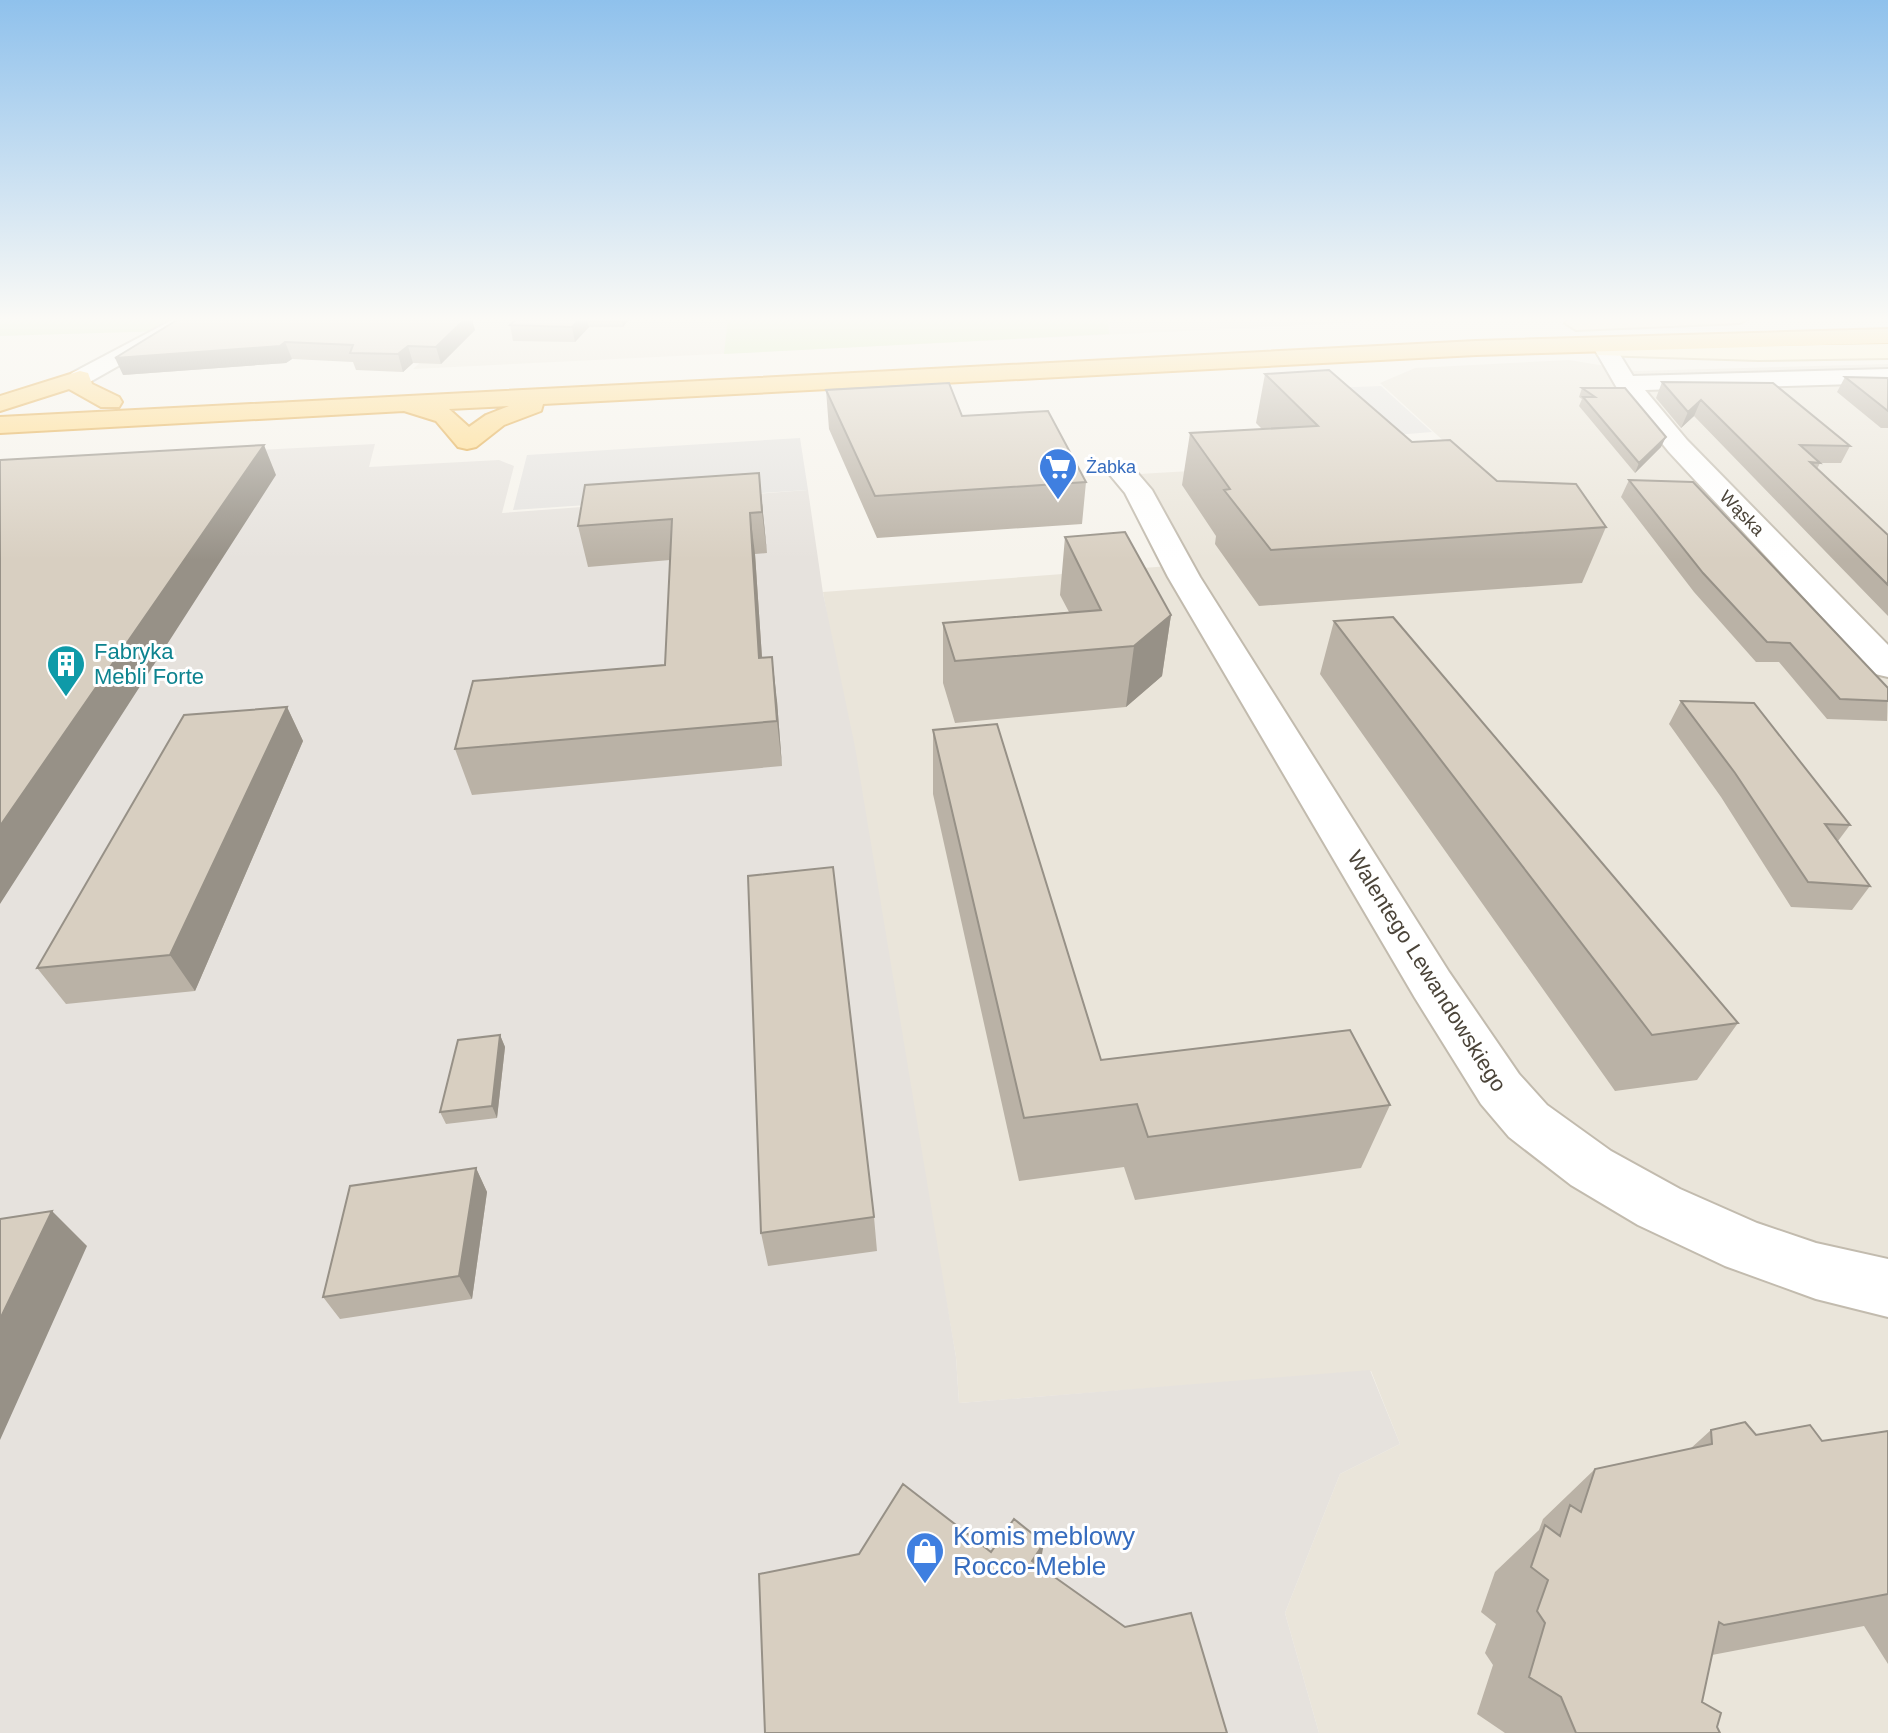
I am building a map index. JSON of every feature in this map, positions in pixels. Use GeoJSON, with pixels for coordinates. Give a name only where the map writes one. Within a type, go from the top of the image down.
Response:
{"type":"FeatureCollection","features":[{"type":"Feature","properties":{"kind":"highway"},"geometry":{"type":"LineString","coordinates":[[0,406],[23,398]]}},
{"type":"Feature","properties":{"kind":"highway"},"geometry":{"type":"LineString","coordinates":[[102,398],[110,402]]}},
{"type":"Feature","properties":{"kind":"highway"},"geometry":{"type":"LineString","coordinates":[[0,406],[190,398]]}},
{"type":"Feature","properties":{"kind":"highway"},"geometry":{"type":"LineString","coordinates":[[0,425],[542,398]]}},
{"type":"Feature","properties":{"kind":"highway"},"geometry":{"type":"LineString","coordinates":[[408,405],[445,416],[467,441],[510,412],[569,398]]}},
{"type":"Feature","properties":{"kind":"street","name":"Wąska"},"geometry":{"type":"LineString","coordinates":[[1638,398],[1678,446],[1888,666]]}},
{"type":"Feature","properties":{"kind":"street","name":"Walentego Lewandowskiego"},"geometry":{"type":"LineString","coordinates":[[1124,475],[1138,490],[1184,577],[1432,985],[1500,1089],[1528,1121],[1557,1146],[1659,1207],[1746,1247],[1816,1271],[1888,1288]]}},
{"type":"Feature","properties":{"kind":"shaded area"},"geometry":{"type":"Polygon","coordinates":[[[1314,398],[1394,398],[1432,432],[1359,438],[1314,398]]]}},
{"type":"Feature","properties":{"kind":"shaded area"},"geometry":{"type":"Polygon","coordinates":[[[1396,398],[1888,398],[1888,1733],[1319,1733],[1285,1613],[1340,1474],[1400,1444],[1371,1371],[959,1403],[956,1357],[823,592],[1183,565],[1139,474],[1275,466],[1448,445],[1396,398]]]}},
{"type":"Feature","properties":{"kind":"shaded area"},"geometry":{"type":"Polygon","coordinates":[[[800,438],[808,490],[513,510],[527,455],[800,438]]]}},
{"type":"Feature","properties":{"kind":"shaded area"},"geometry":{"type":"Polygon","coordinates":[[[375,444],[369,467],[499,460],[514,466],[502,513],[808,490],[823,593],[855,747],[956,1357],[959,1403],[1370,1370],[1400,1444],[1340,1474],[1285,1613],[1319,1733],[0,1733],[0,463],[375,444]]]}},
{"type":"Feature","properties":{"kind":"building"},"geometry":{"type":"Polygon","coordinates":[[[830,398],[955,398],[962,416],[1048,411],[1086,482],[875,496],[830,398]]]}},
{"type":"Feature","properties":{"kind":"building"},"geometry":{"type":"Polygon","coordinates":[[[1289,398],[1361,398],[1412,442],[1450,440],[1497,481],[1576,484],[1606,527],[1271,550],[1224,490],[1230,489],[1190,433],[1318,426],[1289,398]]]}},
{"type":"Feature","properties":{"kind":"building"},"geometry":{"type":"Polygon","coordinates":[[[1584,398],[1633,398],[1666,437],[1639,463],[1584,398]]]}},
{"type":"Feature","properties":{"kind":"building"},"geometry":{"type":"Polygon","coordinates":[[[1676,398],[1791,398],[1850,446],[1800,445],[1820,463],[1810,462],[1888,535],[1888,585],[1701,400],[1688,412],[1676,398]]]}},
{"type":"Feature","properties":{"kind":"building"},"geometry":{"type":"Polygon","coordinates":[[[1871,398],[1888,398],[1888,411],[1871,398]]]}},
{"type":"Feature","properties":{"kind":"building","name":"Fabryka Mebli Forte"},"geometry":{"type":"Polygon","coordinates":[[[264,445],[0,826],[0,460],[264,445]]]}},
{"type":"Feature","properties":{"kind":"building"},"geometry":{"type":"Polygon","coordinates":[[[759,473],[762,512],[750,513],[759,658],[772,657],[777,721],[455,749],[473,681],[665,665],[672,519],[578,526],[585,485],[759,473]]]}},
{"type":"Feature","properties":{"kind":"building"},"geometry":{"type":"Polygon","coordinates":[[[1629,480],[1693,482],[1888,688],[1888,701],[1840,699],[1790,643],[1767,642],[1703,573],[1629,480]]]}},
{"type":"Feature","properties":{"kind":"building"},"geometry":{"type":"Polygon","coordinates":[[[1125,532],[1171,615],[1134,646],[955,661],[943,623],[1101,610],[1065,537],[1125,532]]]}},
{"type":"Feature","properties":{"kind":"building"},"geometry":{"type":"Polygon","coordinates":[[[1393,617],[1738,1023],[1652,1035],[1334,621],[1393,617]]]}},
{"type":"Feature","properties":{"kind":"building"},"geometry":{"type":"Polygon","coordinates":[[[1681,701],[1754,703],[1850,825],[1825,824],[1870,886],[1808,882],[1735,773],[1681,701]]]}},
{"type":"Feature","properties":{"kind":"building"},"geometry":{"type":"Polygon","coordinates":[[[287,707],[170,955],[37,968],[184,715],[287,707]]]}},
{"type":"Feature","properties":{"kind":"building"},"geometry":{"type":"Polygon","coordinates":[[[997,724],[1101,1060],[1350,1030],[1390,1105],[1148,1137],[1137,1104],[1024,1118],[933,730],[997,724]]]}},
{"type":"Feature","properties":{"kind":"building"},"geometry":{"type":"Polygon","coordinates":[[[833,867],[874,1217],[761,1233],[748,876],[833,867]]]}},
{"type":"Feature","properties":{"kind":"building"},"geometry":{"type":"Polygon","coordinates":[[[500,1035],[492,1106],[440,1112],[458,1040],[500,1035]]]}},
{"type":"Feature","properties":{"kind":"building"},"geometry":{"type":"Polygon","coordinates":[[[476,1168],[459,1276],[323,1297],[350,1186],[476,1168]]]}},
{"type":"Feature","properties":{"kind":"building"},"geometry":{"type":"Polygon","coordinates":[[[52,1211],[0,1319],[0,1219],[52,1211]]]}},
{"type":"Feature","properties":{"kind":"building"},"geometry":{"type":"Polygon","coordinates":[[[1745,1422],[1756,1435],[1810,1425],[1822,1441],[1888,1431],[1888,1594],[1724,1625],[1719,1622],[1702,1702],[1721,1713],[1717,1727],[1720,1733],[1576,1733],[1561,1697],[1529,1677],[1545,1623],[1537,1611],[1548,1580],[1531,1567],[1545,1525],[1560,1536],[1570,1505],[1581,1512],[1595,1469],[1712,1444],[1711,1430],[1745,1422]]]}},
{"type":"Feature","properties":{"kind":"building"},"geometry":{"type":"Polygon","coordinates":[[[903,1484],[991,1552],[1014,1519],[1044,1543],[1032,1561],[1125,1627],[1191,1613],[1227,1733],[765,1733],[759,1574],[859,1554],[903,1484]]]}},
{"type":"Feature","properties":{"kind":"place","name":"Żabka"},"geometry":{"type":"Point","coordinates":[1058,501]}},
{"type":"Feature","properties":{"kind":"place","name":"Fabryka Mebli Forte"},"geometry":{"type":"Point","coordinates":[66,698]}},
{"type":"Feature","properties":{"kind":"place","name":"Komis meblowy Rocco-Meble"},"geometry":{"type":"Point","coordinates":[925,1585]}}]}
